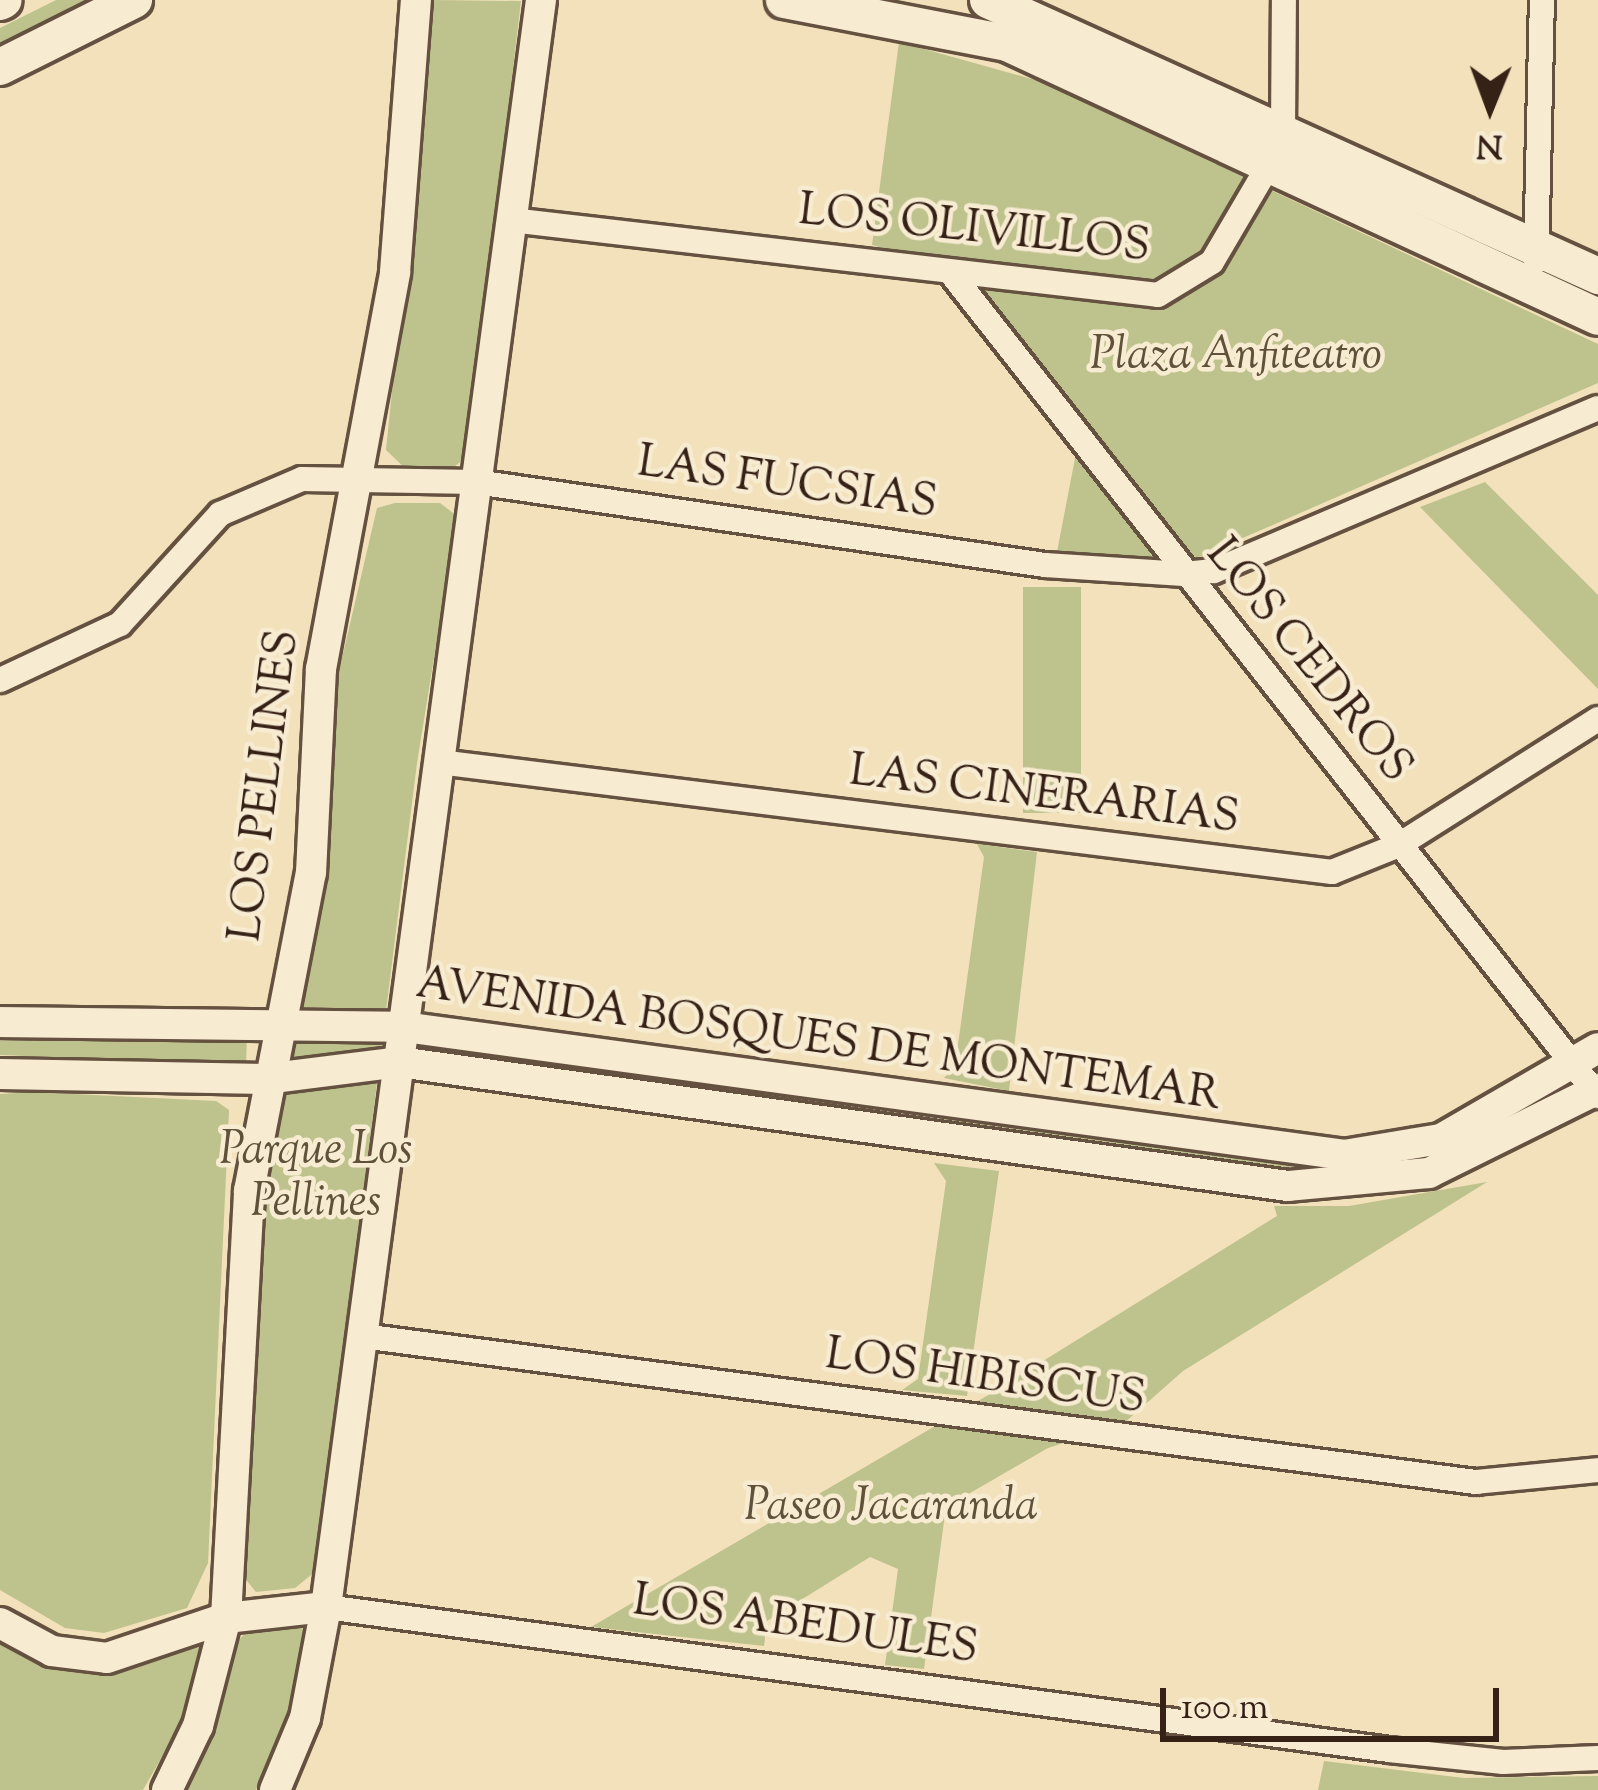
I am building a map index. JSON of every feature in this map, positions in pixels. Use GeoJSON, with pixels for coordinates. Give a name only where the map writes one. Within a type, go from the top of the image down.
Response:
{"type":"FeatureCollection","features":[{"type":"Feature","properties":{"kind":"main road"},"geometry":{"type":"LineString","coordinates":[[0,67],[134,0]]}},
{"type":"Feature","properties":{"kind":"main road"},"geometry":{"type":"LineString","coordinates":[[784,0],[1007,43],[1598,317]]}},
{"type":"Feature","properties":{"kind":"main road"},"geometry":{"type":"LineString","coordinates":[[988,0],[1598,276]]}},
{"type":"Feature","properties":{"kind":"street","name":"LOS PELLINES"},"geometry":{"type":"LineString","coordinates":[[167,1790],[198,1726],[226,1618],[249,1191],[275,1025],[311,874],[321,669],[395,272],[416,0]]}},
{"type":"Feature","properties":{"kind":"street"},"geometry":{"type":"LineString","coordinates":[[275,1790],[304,1718],[326,1607],[541,0]]}},
{"type":"Feature","properties":{"kind":"street","name":"LOS OLIVILLOS"},"geometry":{"type":"LineString","coordinates":[[511,220],[1129,298],[1173,290],[1212,262],[1269,165],[1283,130],[1284,0]]}},
{"type":"Feature","properties":{"kind":"street"},"geometry":{"type":"LineString","coordinates":[[1528,285],[1540,250],[1542,0]]}},
{"type":"Feature","properties":{"kind":"street","name":"LOS CEDROS"},"geometry":{"type":"LineString","coordinates":[[954,277],[1570,1065],[1597,1092]]}},
{"type":"Feature","properties":{"kind":"street","name":"LAS FUCSIAS"},"geometry":{"type":"LineString","coordinates":[[0,680],[119,624],[249,495],[358,476],[476,482],[1045,565],[1184,574],[1214,571],[1598,408]]}},
{"type":"Feature","properties":{"kind":"street","name":"LAS CINERARIAS"},"geometry":{"type":"LineString","coordinates":[[439,762],[1310,872],[1359,866],[1399,845],[1598,719]]}},
{"type":"Feature","properties":{"kind":"street","name":"AVENIDA BOSQUES DE MONTEMAR"},"geometry":{"type":"LineString","coordinates":[[0,1022],[404,1027],[1344,1155],[1441,1138],[1598,1048]]}},
{"type":"Feature","properties":{"kind":"street","name":"AVENIDA BOSQUES DE MONTEMAR"},"geometry":{"type":"LineString","coordinates":[[0,1074],[265,1078],[399,1062],[1288,1186],[1430,1173],[1597,1092]]}},
{"type":"Feature","properties":{"kind":"street","name":"LOS HIBISCUS"},"geometry":{"type":"LineString","coordinates":[[362,1336],[1475,1482],[1598,1470]]}},
{"type":"Feature","properties":{"kind":"street","name":"LOS ABEDULES"},"geometry":{"type":"LineString","coordinates":[[4,1628],[52,1651],[106,1658],[226,1618],[326,1607],[1389,1750],[1503,1762],[1598,1758]]}},
{"type":"Feature","properties":{"kind":"green space"},"geometry":{"type":"Polygon","coordinates":[[[56,0],[100,0],[0,49],[0,28],[56,0]]]}},
{"type":"Feature","properties":{"kind":"green space"},"geometry":{"type":"Polygon","coordinates":[[[432,0],[521,1],[467,456],[446,474],[408,471],[386,450],[432,0]]]}},
{"type":"Feature","properties":{"kind":"green space","name":"Plaza Anfiteatro"},"geometry":{"type":"Polygon","coordinates":[[[899,42],[1039,81],[1598,344],[1598,383],[1197,558],[1143,573],[1056,557],[1082,422],[962,270],[872,245],[899,42]]]}},
{"type":"Feature","properties":{"kind":"green space"},"geometry":{"type":"Polygon","coordinates":[[[1485,482],[1598,595],[1598,689],[1420,507],[1485,482]]]}},
{"type":"Feature","properties":{"kind":"green space","name":"Parque Los Pellines"},"geometry":{"type":"Polygon","coordinates":[[[440,503],[457,516],[417,763],[316,1571],[295,1588],[256,1592],[238,1570],[254,1422],[260,1185],[329,714],[377,508],[440,503]]]}},
{"type":"Feature","properties":{"kind":"green space"},"geometry":{"type":"Polygon","coordinates":[[[1023,587],[1081,587],[1081,813],[1023,813],[1023,587]]]}},
{"type":"Feature","properties":{"kind":"green space"},"geometry":{"type":"Polygon","coordinates":[[[977,844],[1037,852],[1009,1091],[944,1078],[955,1066],[984,857],[977,844]]]}},
{"type":"Feature","properties":{"kind":"green space"},"geometry":{"type":"Polygon","coordinates":[[[0,1033],[247,1034],[246,1064],[0,1055],[0,1033]]]}},
{"type":"Feature","properties":{"kind":"green space"},"geometry":{"type":"Polygon","coordinates":[[[427,1041],[1333,1165],[1553,1087],[1561,1093],[1443,1156],[1341,1175],[427,1053],[427,1041]]]}},
{"type":"Feature","properties":{"kind":"green space"},"geometry":{"type":"Polygon","coordinates":[[[0,1094],[216,1101],[229,1110],[208,1563],[187,1608],[104,1633],[65,1628],[0,1590],[0,1094]]]}},
{"type":"Feature","properties":{"kind":"green space"},"geometry":{"type":"Polygon","coordinates":[[[934,1163],[999,1171],[967,1396],[902,1390],[918,1379],[946,1181],[934,1163]]]}},
{"type":"Feature","properties":{"kind":"green space","name":"Paseo Jacaranda"},"geometry":{"type":"Polygon","coordinates":[[[1487,1182],[1183,1371],[1123,1424],[1048,1448],[946,1507],[924,1669],[885,1665],[898,1569],[870,1557],[767,1621],[764,1646],[591,1627],[990,1394],[1277,1216],[1274,1206],[1349,1206],[1487,1182]]]}},
{"type":"Feature","properties":{"kind":"green space"},"geometry":{"type":"Polygon","coordinates":[[[295,1620],[308,1635],[289,1716],[256,1790],[184,1790],[219,1709],[232,1648],[247,1631],[295,1620]]]}},
{"type":"Feature","properties":{"kind":"green space"},"geometry":{"type":"Polygon","coordinates":[[[214,1631],[183,1720],[143,1790],[0,1790],[0,1637],[50,1659],[214,1631]]]}},
{"type":"Feature","properties":{"kind":"green space"},"geometry":{"type":"Polygon","coordinates":[[[1324,1761],[1464,1778],[1598,1776],[1598,1790],[1318,1790],[1324,1761]]]}}]}
